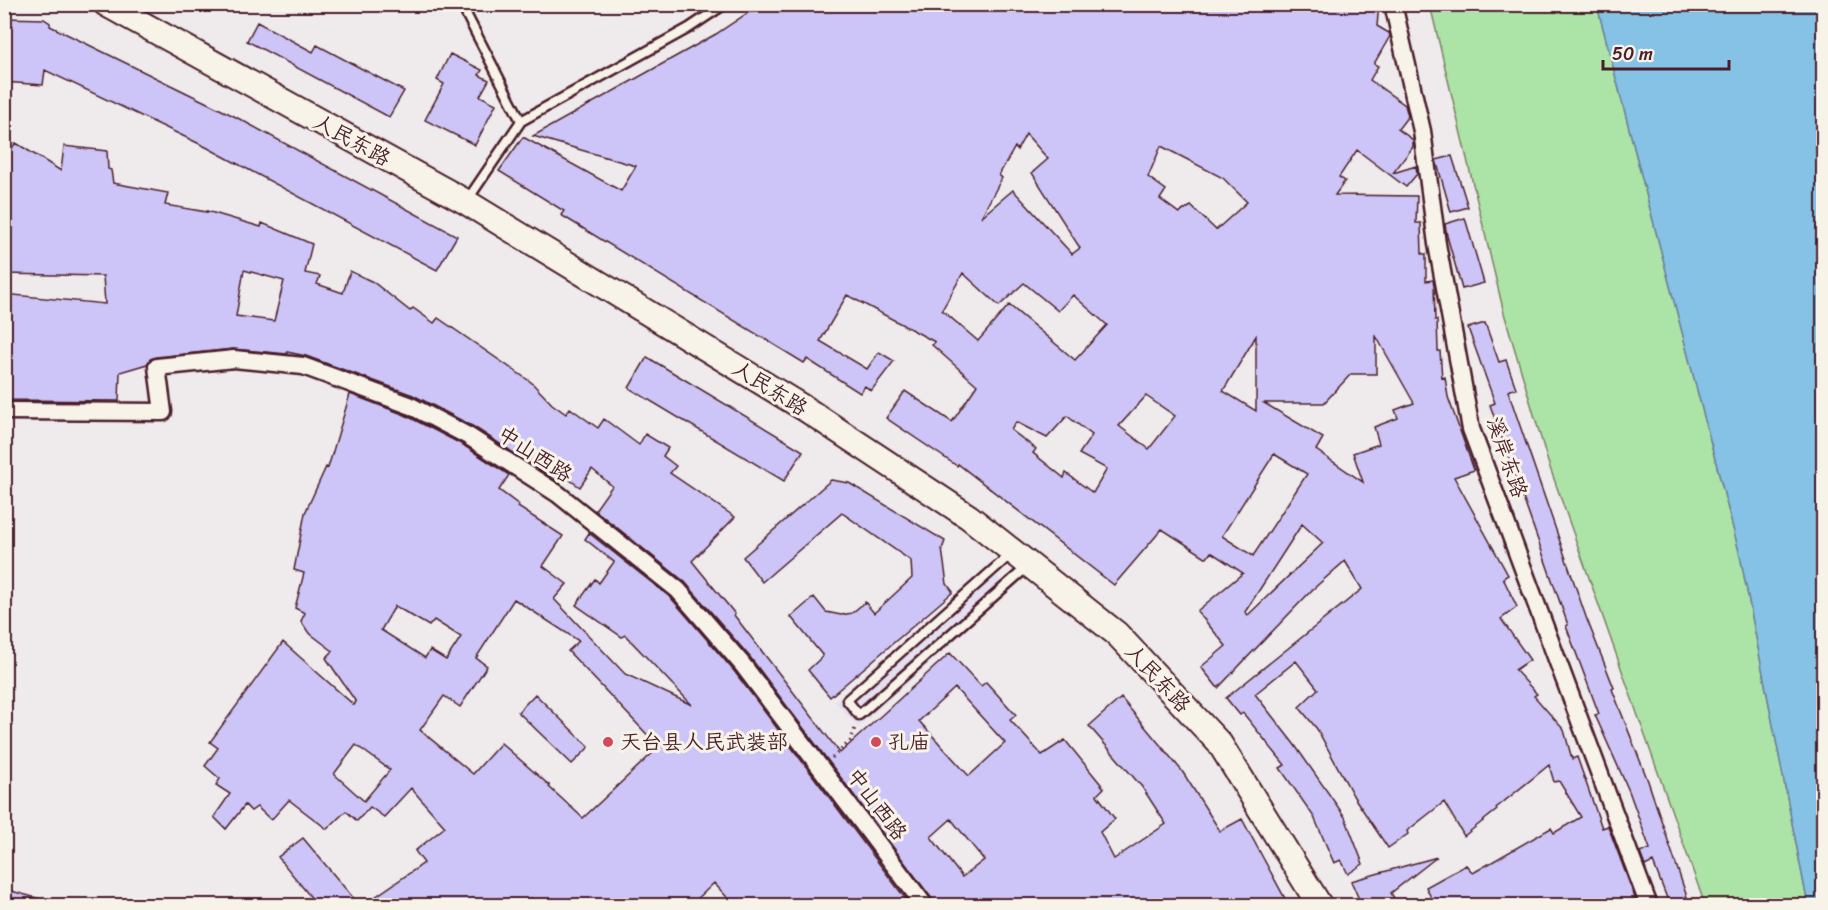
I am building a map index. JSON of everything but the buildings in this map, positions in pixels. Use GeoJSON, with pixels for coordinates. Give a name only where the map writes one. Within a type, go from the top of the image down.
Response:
{"type":"FeatureCollection","features":[{"type":"Feature","properties":{"kind":"main road","name":"人民东路"},"geometry":{"type":"LineString","coordinates":[[106,4],[466,202],[807,410],[969,517],[1117,634],[1220,744],[1320,906]]}},
{"type":"Feature","properties":{"kind":"street","name":"溪岸东路"},"geometry":{"type":"LineString","coordinates":[[1393,4],[1422,131],[1437,244],[1471,429],[1649,906]]}},
{"type":"Feature","properties":{"kind":"street","name":"中山西路"},"geometry":{"type":"LineString","coordinates":[[4,411],[163,412],[157,367],[234,358],[303,366],[409,405],[468,436],[558,494],[678,590],[742,664],[925,906]]}},
{"type":"Feature","properties":{"kind":"lane"},"geometry":{"type":"LineString","coordinates":[[461,4],[521,120]]}},
{"type":"Feature","properties":{"kind":"lane"},"geometry":{"type":"LineString","coordinates":[[466,202],[521,120],[689,28],[725,4]]}},
{"type":"Feature","properties":{"kind":"lane"},"geometry":{"type":"LineString","coordinates":[[1021,558],[859,715],[847,700],[1021,558]]}},
{"type":"Feature","properties":{"kind":"path"},"geometry":{"type":"LineString","coordinates":[[821,768],[850,741],[859,715]]}},
{"type":"Feature","properties":{"kind":"shaded area"},"geometry":{"type":"Polygon","coordinates":[[[987,566],[1010,591],[858,727],[835,701],[987,566]]]}},
{"type":"Feature","properties":{"kind":"green space"},"geometry":{"type":"Polygon","coordinates":[[[1430,5],[1597,5],[1740,555],[1808,905],[1705,905],[1548,462],[1504,313],[1430,5]]]}},
{"type":"Feature","properties":{"kind":"water"},"geometry":{"type":"Polygon","coordinates":[[[1597,5],[1823,5],[1823,905],[1808,905],[1740,555],[1597,5]]]}},
{"type":"Feature","properties":{"kind":"place","name":"天台县人民武装部"},"geometry":{"type":"Point","coordinates":[608,742]}},
{"type":"Feature","properties":{"kind":"place","name":"孔庙"},"geometry":{"type":"Point","coordinates":[876,742]}}]}
